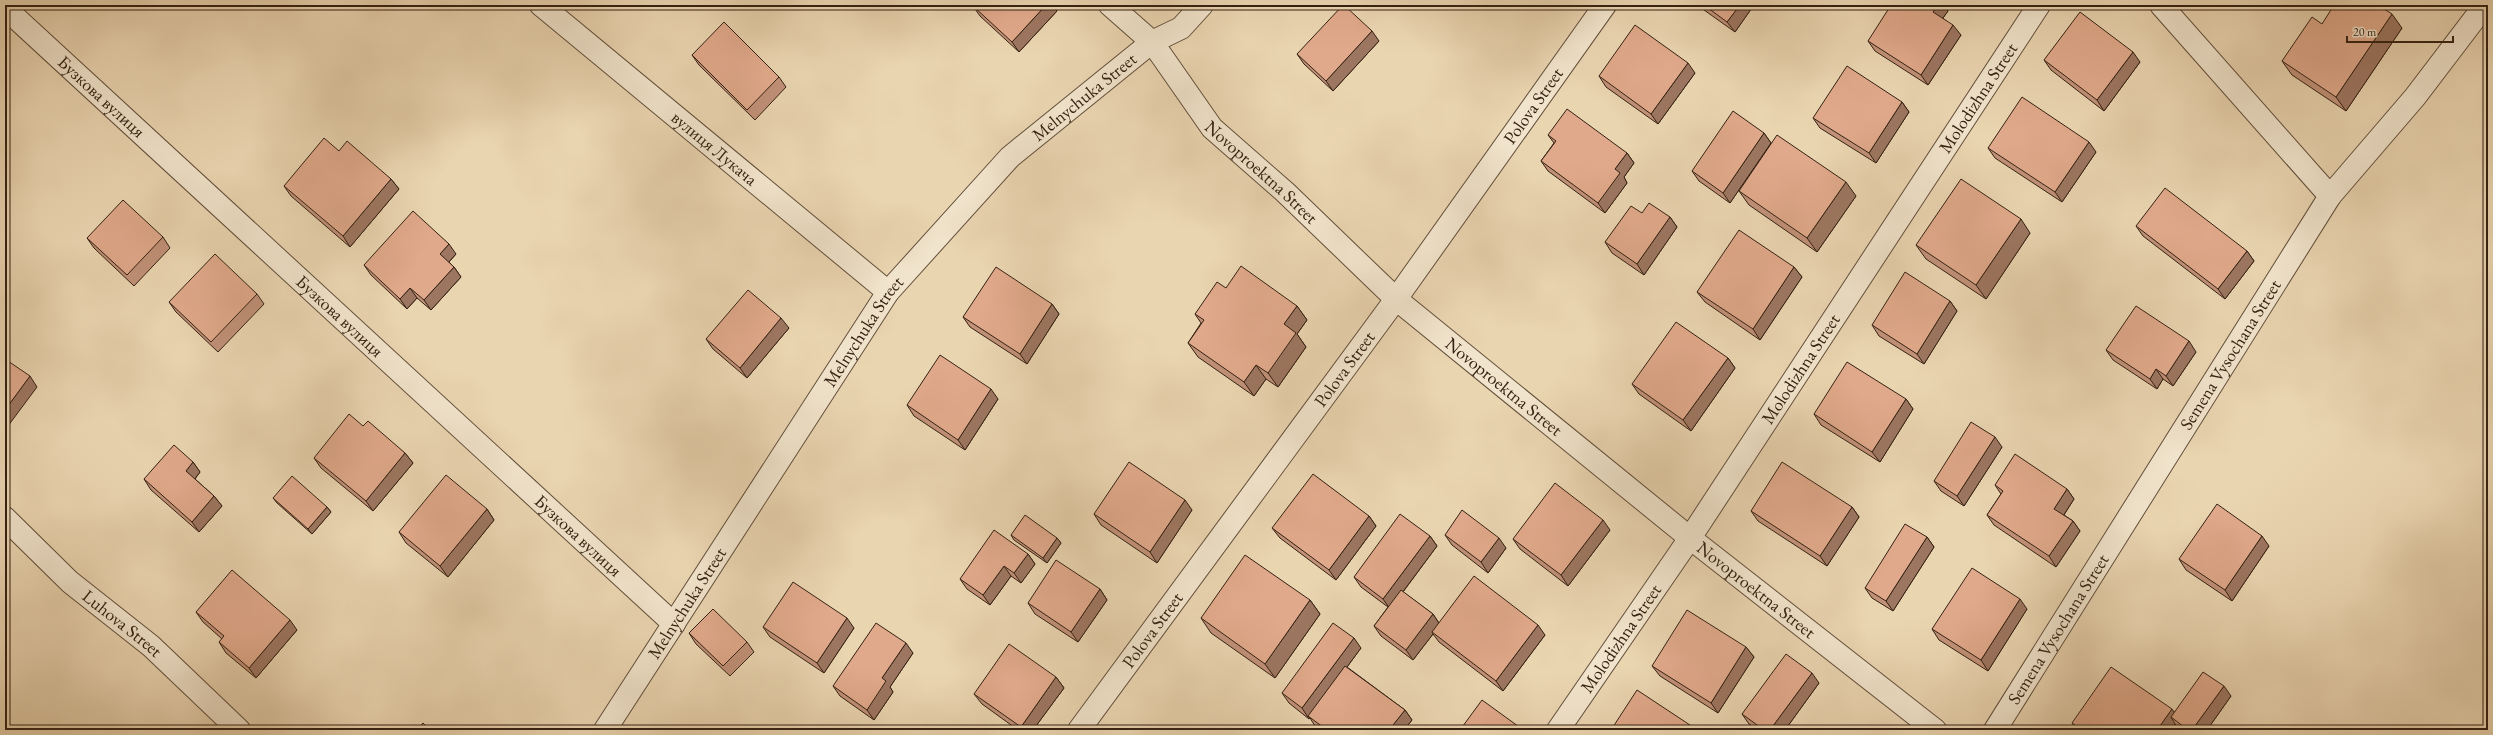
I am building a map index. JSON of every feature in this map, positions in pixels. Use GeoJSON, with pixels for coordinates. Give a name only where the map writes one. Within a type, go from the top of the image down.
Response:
{"type":"FeatureCollection","features":[{"type":"Feature","properties":{"kind":"street","name":"вулиця Лукача"},"geometry":{"type":"LineString","coordinates":[[541,5],[888,292]]}},
{"type":"Feature","properties":{"kind":"street","name":"Novoproektna Street"},"geometry":{"type":"LineString","coordinates":[[1110,5],[1152,42],[1212,128],[1285,192],[1396,299],[1690,538],[1935,730]]}},
{"type":"Feature","properties":{"kind":"street","name":"Melnychuka Street"},"geometry":{"type":"LineString","coordinates":[[605,730],[888,292],[1010,157],[1152,42],[1181,28],[1202,5]]}},
{"type":"Feature","properties":{"kind":"street","name":"Polova Street"},"geometry":{"type":"LineString","coordinates":[[1079,730],[1396,299],[1605,5]]}},
{"type":"Feature","properties":{"kind":"street","name":"Molodizhna Street"},"geometry":{"type":"LineString","coordinates":[[1558,730],[1690,538],[2038,5]]}},
{"type":"Feature","properties":{"kind":"street"},"geometry":{"type":"LineString","coordinates":[[2161,5],[2330,196]]}},
{"type":"Feature","properties":{"kind":"street","name":"Semena Vysochana Street"},"geometry":{"type":"LineString","coordinates":[[1994,730],[2330,196],[2415,97],[2485,5]]}},
{"type":"Feature","properties":{"kind":"street","name":"Бузкова вулиця"},"geometry":{"type":"LineString","coordinates":[[5,8],[674,624]]}},
{"type":"Feature","properties":{"kind":"street","name":"Luhova Street"},"geometry":{"type":"LineString","coordinates":[[5,518],[70,582],[151,646],[239,730]]}},
{"type":"Feature","properties":{"kind":"building"},"geometry":{"type":"Polygon","coordinates":[[[1046,5],[1012,42],[973,6],[1046,5]]]}},
{"type":"Feature","properties":{"kind":"building"},"geometry":{"type":"Polygon","coordinates":[[[1343,5],[1372,31],[1326,81],[1297,54],[1343,5]]]}},
{"type":"Feature","properties":{"kind":"building"},"geometry":{"type":"Polygon","coordinates":[[[1704,5],[1740,5],[1727,22],[1704,5]]]}},
{"type":"Feature","properties":{"kind":"building"},"geometry":{"type":"Polygon","coordinates":[[[1891,5],[1938,5],[1933,12],[1953,25],[1921,75],[1868,41],[1891,5]]]}},
{"type":"Feature","properties":{"kind":"building"},"geometry":{"type":"Polygon","coordinates":[[[2334,5],[2378,5],[2392,14],[2336,97],[2282,61],[2312,17],[2322,24],[2334,5]]]}},
{"type":"Feature","properties":{"kind":"building"},"geometry":{"type":"Polygon","coordinates":[[[2080,12],[2133,52],[2097,100],[2044,60],[2080,12]]]}},
{"type":"Feature","properties":{"kind":"building"},"geometry":{"type":"Polygon","coordinates":[[[724,22],[779,77],[747,110],[692,55],[724,22]]]}},
{"type":"Feature","properties":{"kind":"building"},"geometry":{"type":"Polygon","coordinates":[[[1635,25],[1688,63],[1651,114],[1599,76],[1635,25]]]}},
{"type":"Feature","properties":{"kind":"building"},"geometry":{"type":"Polygon","coordinates":[[[1847,66],[1902,102],[1869,153],[1813,118],[1847,66]]]}},
{"type":"Feature","properties":{"kind":"building"},"geometry":{"type":"Polygon","coordinates":[[[2022,97],[2089,142],[2055,192],[1988,148],[2022,97]]]}},
{"type":"Feature","properties":{"kind":"building"},"geometry":{"type":"Polygon","coordinates":[[[1567,109],[1627,153],[1615,169],[1620,173],[1598,203],[1541,161],[1556,141],[1548,135],[1567,109]]]}},
{"type":"Feature","properties":{"kind":"building"},"geometry":{"type":"Polygon","coordinates":[[[1733,111],[1764,133],[1723,193],[1692,171],[1733,111]]]}},
{"type":"Feature","properties":{"kind":"building"},"geometry":{"type":"Polygon","coordinates":[[[1777,135],[1846,182],[1807,238],[1739,191],[1777,135]]]}},
{"type":"Feature","properties":{"kind":"building"},"geometry":{"type":"Polygon","coordinates":[[[324,138],[339,151],[347,141],[391,179],[343,236],[284,186],[324,138]]]}},
{"type":"Feature","properties":{"kind":"building"},"geometry":{"type":"Polygon","coordinates":[[[1961,179],[2021,219],[1976,285],[1916,245],[1961,179]]]}},
{"type":"Feature","properties":{"kind":"building"},"geometry":{"type":"Polygon","coordinates":[[[2165,188],[2247,251],[2218,289],[2136,226],[2165,188]]]}},
{"type":"Feature","properties":{"kind":"building"},"geometry":{"type":"Polygon","coordinates":[[[123,200],[163,237],[127,275],[87,238],[123,200]]]}},
{"type":"Feature","properties":{"kind":"building"},"geometry":{"type":"Polygon","coordinates":[[[1649,203],[1670,217],[1637,264],[1605,242],[1631,206],[1642,213],[1649,203]]]}},
{"type":"Feature","properties":{"kind":"building"},"geometry":{"type":"Polygon","coordinates":[[[413,211],[449,244],[440,254],[454,267],[424,300],[410,288],[400,299],[364,265],[413,211]]]}},
{"type":"Feature","properties":{"kind":"building"},"geometry":{"type":"Polygon","coordinates":[[[1739,230],[1794,267],[1753,329],[1697,292],[1739,230]]]}},
{"type":"Feature","properties":{"kind":"building"},"geometry":{"type":"Polygon","coordinates":[[[215,254],[257,294],[211,342],[169,302],[215,254]]]}},
{"type":"Feature","properties":{"kind":"building"},"geometry":{"type":"Polygon","coordinates":[[[1241,266],[1297,306],[1284,324],[1296,333],[1268,373],[1256,365],[1244,382],[1188,343],[1204,320],[1195,314],[1217,282],[1226,288],[1241,266]]]}},
{"type":"Feature","properties":{"kind":"building"},"geometry":{"type":"Polygon","coordinates":[[[996,267],[1052,304],[1020,354],[963,317],[996,267]]]}},
{"type":"Feature","properties":{"kind":"building"},"geometry":{"type":"Polygon","coordinates":[[[1905,272],[1950,301],[1917,354],[1872,325],[1905,272]]]}},
{"type":"Feature","properties":{"kind":"building"},"geometry":{"type":"Polygon","coordinates":[[[748,290],[781,318],[740,368],[706,339],[748,290]]]}},
{"type":"Feature","properties":{"kind":"building"},"geometry":{"type":"Polygon","coordinates":[[[2136,306],[2189,341],[2166,376],[2156,369],[2150,379],[2106,350],[2136,306]]]}},
{"type":"Feature","properties":{"kind":"building"},"geometry":{"type":"Polygon","coordinates":[[[1676,322],[1728,358],[1683,420],[1632,384],[1676,322]]]}},
{"type":"Feature","properties":{"kind":"building"},"geometry":{"type":"Polygon","coordinates":[[[940,355],[991,389],[958,440],[907,405],[940,355]]]}},
{"type":"Feature","properties":{"kind":"building"},"geometry":{"type":"Polygon","coordinates":[[[5,359],[30,376],[5,410],[5,359]]]}},
{"type":"Feature","properties":{"kind":"building"},"geometry":{"type":"Polygon","coordinates":[[[1847,362],[1906,399],[1872,452],[1814,414],[1847,362]]]}},
{"type":"Feature","properties":{"kind":"building"},"geometry":{"type":"Polygon","coordinates":[[[349,414],[363,426],[368,421],[405,453],[366,501],[314,458],[349,414]]]}},
{"type":"Feature","properties":{"kind":"building"},"geometry":{"type":"Polygon","coordinates":[[[1971,422],[1995,437],[1957,496],[1934,481],[1971,422]]]}},
{"type":"Feature","properties":{"kind":"building"},"geometry":{"type":"Polygon","coordinates":[[[174,445],[193,462],[186,471],[214,496],[192,522],[144,479],[174,445]]]}},
{"type":"Feature","properties":{"kind":"building"},"geometry":{"type":"Polygon","coordinates":[[[2015,454],[2067,489],[2054,509],[2073,521],[2049,556],[1987,515],[2003,491],[1995,485],[2015,454]]]}},
{"type":"Feature","properties":{"kind":"building"},"geometry":{"type":"Polygon","coordinates":[[[1129,462],[1185,500],[1150,552],[1094,514],[1129,462]]]}},
{"type":"Feature","properties":{"kind":"building"},"geometry":{"type":"Polygon","coordinates":[[[1782,462],[1852,507],[1820,556],[1751,511],[1782,462]]]}},
{"type":"Feature","properties":{"kind":"building"},"geometry":{"type":"Polygon","coordinates":[[[1313,474],[1369,516],[1329,570],[1272,528],[1313,474]]]}},
{"type":"Feature","properties":{"kind":"building"},"geometry":{"type":"Polygon","coordinates":[[[446,475],[487,509],[440,566],[399,532],[446,475]]]}},
{"type":"Feature","properties":{"kind":"building"},"geometry":{"type":"Polygon","coordinates":[[[292,476],[327,507],[308,529],[273,498],[292,476]]]}},
{"type":"Feature","properties":{"kind":"building"},"geometry":{"type":"Polygon","coordinates":[[[1555,483],[1603,520],[1561,575],[1513,539],[1555,483]]]}},
{"type":"Feature","properties":{"kind":"building"},"geometry":{"type":"Polygon","coordinates":[[[2217,504],[2262,536],[2225,590],[2179,559],[2217,504]]]}},
{"type":"Feature","properties":{"kind":"building"},"geometry":{"type":"Polygon","coordinates":[[[1462,510],[1499,538],[1481,562],[1445,535],[1462,510]]]}},
{"type":"Feature","properties":{"kind":"building"},"geometry":{"type":"Polygon","coordinates":[[[1400,514],[1430,536],[1383,599],[1354,577],[1400,514]]]}},
{"type":"Feature","properties":{"kind":"building"},"geometry":{"type":"Polygon","coordinates":[[[1025,515],[1057,538],[1043,558],[1011,535],[1025,515]]]}},
{"type":"Feature","properties":{"kind":"building"},"geometry":{"type":"Polygon","coordinates":[[[1905,524],[1927,537],[1886,601],[1865,588],[1905,524]]]}},
{"type":"Feature","properties":{"kind":"building"},"geometry":{"type":"Polygon","coordinates":[[[994,530],[1028,554],[1014,573],[1004,566],[983,595],[960,579],[994,530]]]}},
{"type":"Feature","properties":{"kind":"building"},"geometry":{"type":"Polygon","coordinates":[[[1245,555],[1310,600],[1265,664],[1201,618],[1245,555]]]}},
{"type":"Feature","properties":{"kind":"building"},"geometry":{"type":"Polygon","coordinates":[[[1056,560],[1100,589],[1071,632],[1028,603],[1056,560]]]}},
{"type":"Feature","properties":{"kind":"building"},"geometry":{"type":"Polygon","coordinates":[[[1972,568],[2020,599],[1981,660],[1932,629],[1972,568]]]}},
{"type":"Feature","properties":{"kind":"building"},"geometry":{"type":"Polygon","coordinates":[[[232,570],[290,620],[249,668],[219,642],[224,636],[196,612],[232,570]]]}},
{"type":"Feature","properties":{"kind":"building"},"geometry":{"type":"Polygon","coordinates":[[[1474,576],[1538,625],[1496,681],[1432,632],[1474,576]]]}},
{"type":"Feature","properties":{"kind":"building"},"geometry":{"type":"Polygon","coordinates":[[[793,582],[847,618],[817,663],[763,627],[793,582]]]}},
{"type":"Feature","properties":{"kind":"building"},"geometry":{"type":"Polygon","coordinates":[[[1401,590],[1433,614],[1406,650],[1374,626],[1401,590]]]}},
{"type":"Feature","properties":{"kind":"building"},"geometry":{"type":"Polygon","coordinates":[[[713,609],[747,642],[723,666],[689,633],[713,609]]]}},
{"type":"Feature","properties":{"kind":"building"},"geometry":{"type":"Polygon","coordinates":[[[1687,610],[1746,647],[1711,703],[1652,666],[1687,610]]]}},
{"type":"Feature","properties":{"kind":"building"},"geometry":{"type":"Polygon","coordinates":[[[876,623],[906,643],[882,678],[886,681],[867,710],[833,686],[876,623]]]}},
{"type":"Feature","properties":{"kind":"building"},"geometry":{"type":"Polygon","coordinates":[[[1333,623],[1354,638],[1302,708],[1282,693],[1333,623]]]}},
{"type":"Feature","properties":{"kind":"building"},"geometry":{"type":"Polygon","coordinates":[[[1009,644],[1056,677],[1021,727],[974,694],[1009,644]]]}},
{"type":"Feature","properties":{"kind":"building"},"geometry":{"type":"Polygon","coordinates":[[[1786,654],[1812,673],[1770,730],[1764,730],[1742,714],[1786,654]]]}},
{"type":"Feature","properties":{"kind":"building"},"geometry":{"type":"Polygon","coordinates":[[[1345,666],[1405,710],[1389,730],[1327,730],[1308,716],[1345,666]]]}},
{"type":"Feature","properties":{"kind":"building"},"geometry":{"type":"Polygon","coordinates":[[[2111,667],[2172,709],[2157,730],[2082,730],[2072,723],[2111,667]]]}},
{"type":"Feature","properties":{"kind":"building"},"geometry":{"type":"Polygon","coordinates":[[[2203,672],[2224,686],[2192,730],[2188,730],[2171,717],[2203,672]]]}},
{"type":"Feature","properties":{"kind":"building"},"geometry":{"type":"Polygon","coordinates":[[[1637,690],[1696,729],[1611,730],[1637,690]]]}},
{"type":"Feature","properties":{"kind":"building"},"geometry":{"type":"Polygon","coordinates":[[[1482,700],[1522,729],[1522,730],[1460,730],[1482,700]]]}},
{"type":"Feature","properties":{"kind":"building"},"geometry":{"type":"Polygon","coordinates":[[[423,723],[430,730],[417,730],[423,723]]]}}]}
